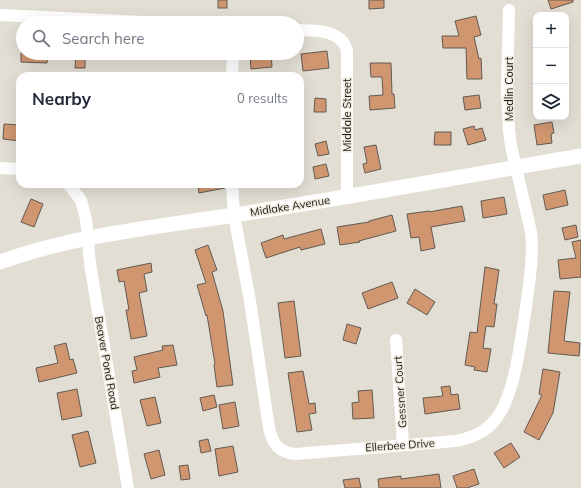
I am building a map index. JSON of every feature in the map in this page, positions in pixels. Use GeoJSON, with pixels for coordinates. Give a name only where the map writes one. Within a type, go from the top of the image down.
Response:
{"type":"FeatureCollection","features":[{"type":"Feature","properties":{"kind":"street","name":"Medlin Court"},"geometry":{"type":"LineString","coordinates":[[509,10],[507,90],[509,130],[516,167]]}},
{"type":"Feature","properties":{"kind":"street"},"geometry":{"type":"LineString","coordinates":[[0,15],[21,16]]}},
{"type":"Feature","properties":{"kind":"street","name":"Middale Street"},"geometry":{"type":"LineString","coordinates":[[304,30],[330,33],[343,42],[347,51],[347,196]]}},
{"type":"Feature","properties":{"kind":"street"},"geometry":{"type":"LineString","coordinates":[[232,72],[233,60]]}},
{"type":"Feature","properties":{"kind":"street","name":"Midlake Avenue"},"geometry":{"type":"LineString","coordinates":[[0,262],[44,248],[120,232],[234,215],[581,156]]}},
{"type":"Feature","properties":{"kind":"street","name":"Ellerbee Drive"},"geometry":{"type":"LineString","coordinates":[[232,188],[234,215],[250,301],[272,438],[279,448],[286,453],[295,454],[403,444],[456,441],[479,434],[486,430],[499,415],[509,393],[520,348],[532,262],[533,245],[525,200],[516,167]]}},
{"type":"Feature","properties":{"kind":"street"},"geometry":{"type":"LineString","coordinates":[[0,168],[16,168]]}},
{"type":"Feature","properties":{"kind":"street","name":"Beaver Pond Road"},"geometry":{"type":"LineString","coordinates":[[71,188],[81,200],[86,218],[90,264],[128,488]]}},
{"type":"Feature","properties":{"kind":"street","name":"Gessner Court"},"geometry":{"type":"LineString","coordinates":[[396,340],[403,444]]}},
{"type":"Feature","properties":{"kind":"building"},"geometry":{"type":"Polygon","coordinates":[[[218,0],[227,0],[227,8],[218,8],[218,0]]]}},
{"type":"Feature","properties":{"kind":"building"},"geometry":{"type":"Polygon","coordinates":[[[369,0],[384,0],[384,8],[369,9],[369,0]]]}},
{"type":"Feature","properties":{"kind":"building"},"geometry":{"type":"Polygon","coordinates":[[[548,0],[573,0],[573,2],[551,9],[548,0]]]}},
{"type":"Feature","properties":{"kind":"building"},"geometry":{"type":"Polygon","coordinates":[[[476,16],[481,35],[474,37],[479,59],[481,58],[482,79],[467,79],[466,48],[443,48],[442,36],[459,36],[455,21],[476,16]]]}},
{"type":"Feature","properties":{"kind":"building"},"geometry":{"type":"Polygon","coordinates":[[[327,51],[329,68],[303,71],[302,60],[304,60],[304,54],[327,51]]]}},
{"type":"Feature","properties":{"kind":"building"},"geometry":{"type":"Polygon","coordinates":[[[21,60],[47,60],[47,63],[21,62],[21,60]]]}},
{"type":"Feature","properties":{"kind":"building"},"geometry":{"type":"Polygon","coordinates":[[[76,60],[85,60],[85,68],[75,68],[76,60]]]}},
{"type":"Feature","properties":{"kind":"building"},"geometry":{"type":"Polygon","coordinates":[[[250,60],[272,60],[272,67],[251,69],[250,60]]]}},
{"type":"Feature","properties":{"kind":"building"},"geometry":{"type":"Polygon","coordinates":[[[370,63],[391,63],[392,94],[394,94],[395,108],[370,110],[369,96],[383,95],[382,77],[371,77],[370,63]]]}},
{"type":"Feature","properties":{"kind":"building"},"geometry":{"type":"Polygon","coordinates":[[[479,95],[481,108],[465,110],[463,97],[479,95]]]}},
{"type":"Feature","properties":{"kind":"building"},"geometry":{"type":"Polygon","coordinates":[[[315,98],[326,99],[326,112],[314,112],[315,98]]]}},
{"type":"Feature","properties":{"kind":"building"},"geometry":{"type":"Polygon","coordinates":[[[552,122],[554,133],[551,134],[552,143],[537,145],[534,125],[552,122]]]}},
{"type":"Feature","properties":{"kind":"building"},"geometry":{"type":"Polygon","coordinates":[[[4,124],[16,125],[16,141],[3,139],[4,124]]]}},
{"type":"Feature","properties":{"kind":"building"},"geometry":{"type":"Polygon","coordinates":[[[474,126],[475,130],[482,128],[486,140],[468,145],[463,129],[474,126]]]}},
{"type":"Feature","properties":{"kind":"building"},"geometry":{"type":"Polygon","coordinates":[[[435,132],[451,132],[451,145],[434,145],[435,132]]]}},
{"type":"Feature","properties":{"kind":"building"},"geometry":{"type":"Polygon","coordinates":[[[326,141],[329,154],[318,156],[315,144],[326,141]]]}},
{"type":"Feature","properties":{"kind":"building"},"geometry":{"type":"Polygon","coordinates":[[[376,145],[381,169],[365,173],[363,164],[367,163],[364,147],[376,145]]]}},
{"type":"Feature","properties":{"kind":"building"},"geometry":{"type":"Polygon","coordinates":[[[326,164],[329,176],[315,179],[313,167],[326,164]]]}},
{"type":"Feature","properties":{"kind":"building"},"geometry":{"type":"Polygon","coordinates":[[[198,188],[225,188],[199,193],[198,188]]]}},
{"type":"Feature","properties":{"kind":"building"},"geometry":{"type":"Polygon","coordinates":[[[565,190],[568,205],[546,210],[543,195],[565,190]]]}},
{"type":"Feature","properties":{"kind":"building"},"geometry":{"type":"Polygon","coordinates":[[[504,197],[507,214],[483,218],[481,201],[504,197]]]}},
{"type":"Feature","properties":{"kind":"building"},"geometry":{"type":"Polygon","coordinates":[[[31,199],[43,204],[34,227],[21,222],[31,199]]]}},
{"type":"Feature","properties":{"kind":"building"},"geometry":{"type":"Polygon","coordinates":[[[462,206],[465,221],[431,227],[435,248],[421,251],[419,237],[411,238],[407,214],[462,206]]]}},
{"type":"Feature","properties":{"kind":"building"},"geometry":{"type":"Polygon","coordinates":[[[392,215],[396,231],[359,241],[360,242],[340,245],[337,227],[369,222],[392,215]]]}},
{"type":"Feature","properties":{"kind":"building"},"geometry":{"type":"Polygon","coordinates":[[[576,225],[578,237],[565,240],[562,228],[576,225]]]}},
{"type":"Feature","properties":{"kind":"building"},"geometry":{"type":"Polygon","coordinates":[[[321,229],[325,244],[301,250],[300,247],[266,258],[261,243],[283,235],[284,239],[321,229]]]}},
{"type":"Feature","properties":{"kind":"building"},"geometry":{"type":"Polygon","coordinates":[[[581,240],[581,277],[560,279],[558,260],[576,258],[572,242],[581,240]]]}},
{"type":"Feature","properties":{"kind":"building"},"geometry":{"type":"Polygon","coordinates":[[[208,245],[217,270],[212,272],[223,311],[233,385],[217,387],[207,315],[206,316],[197,285],[206,283],[195,250],[208,245]]]}},
{"type":"Feature","properties":{"kind":"building"},"geometry":{"type":"Polygon","coordinates":[[[151,263],[152,272],[144,274],[147,291],[139,293],[147,336],[131,339],[126,310],[129,310],[124,281],[119,282],[117,270],[151,263]]]}},
{"type":"Feature","properties":{"kind":"building"},"geometry":{"type":"Polygon","coordinates":[[[485,267],[499,270],[494,304],[497,304],[494,327],[486,326],[483,348],[491,349],[487,372],[474,370],[475,367],[465,365],[470,332],[477,333],[485,267]]]}},
{"type":"Feature","properties":{"kind":"building"},"geometry":{"type":"Polygon","coordinates":[[[392,282],[398,298],[368,309],[362,293],[392,282]]]}},
{"type":"Feature","properties":{"kind":"building"},"geometry":{"type":"Polygon","coordinates":[[[415,289],[435,302],[427,315],[407,303],[415,289]]]}},
{"type":"Feature","properties":{"kind":"building"},"geometry":{"type":"Polygon","coordinates":[[[554,291],[570,292],[564,341],[580,343],[579,356],[548,353],[554,291]]]}},
{"type":"Feature","properties":{"kind":"building"},"geometry":{"type":"Polygon","coordinates":[[[294,301],[301,356],[285,358],[278,303],[294,301]]]}},
{"type":"Feature","properties":{"kind":"building"},"geometry":{"type":"Polygon","coordinates":[[[347,324],[361,328],[356,344],[343,340],[347,324]]]}},
{"type":"Feature","properties":{"kind":"building"},"geometry":{"type":"Polygon","coordinates":[[[66,343],[70,360],[73,359],[77,373],[39,382],[36,368],[58,363],[54,346],[66,343]]]}},
{"type":"Feature","properties":{"kind":"building"},"geometry":{"type":"Polygon","coordinates":[[[173,345],[177,365],[158,368],[160,377],[134,383],[132,371],[137,370],[134,357],[163,350],[162,346],[173,345]]]}},
{"type":"Feature","properties":{"kind":"building"},"geometry":{"type":"Polygon","coordinates":[[[543,369],[560,372],[553,413],[539,440],[524,432],[542,395],[539,394],[543,369]]]}},
{"type":"Feature","properties":{"kind":"building"},"geometry":{"type":"Polygon","coordinates":[[[303,371],[309,404],[315,403],[316,413],[309,414],[312,430],[297,432],[288,373],[303,371]]]}},
{"type":"Feature","properties":{"kind":"building"},"geometry":{"type":"Polygon","coordinates":[[[450,386],[451,395],[458,394],[460,409],[425,414],[423,398],[443,396],[441,387],[450,386]]]}},
{"type":"Feature","properties":{"kind":"building"},"geometry":{"type":"Polygon","coordinates":[[[77,389],[82,416],[62,420],[57,393],[77,389]]]}},
{"type":"Feature","properties":{"kind":"building"},"geometry":{"type":"Polygon","coordinates":[[[372,390],[374,418],[353,419],[352,403],[359,402],[358,391],[372,390]]]}},
{"type":"Feature","properties":{"kind":"building"},"geometry":{"type":"Polygon","coordinates":[[[214,395],[217,407],[203,411],[200,398],[214,395]]]}},
{"type":"Feature","properties":{"kind":"building"},"geometry":{"type":"Polygon","coordinates":[[[155,397],[161,423],[147,426],[140,400],[155,397]]]}},
{"type":"Feature","properties":{"kind":"building"},"geometry":{"type":"Polygon","coordinates":[[[235,402],[239,426],[223,429],[219,405],[235,402]]]}},
{"type":"Feature","properties":{"kind":"building"},"geometry":{"type":"Polygon","coordinates":[[[88,431],[96,463],[80,467],[72,435],[88,431]]]}},
{"type":"Feature","properties":{"kind":"building"},"geometry":{"type":"Polygon","coordinates":[[[208,439],[211,451],[201,453],[199,441],[208,439]]]}},
{"type":"Feature","properties":{"kind":"building"},"geometry":{"type":"Polygon","coordinates":[[[511,443],[520,457],[504,468],[494,453],[511,443]]]}},
{"type":"Feature","properties":{"kind":"building"},"geometry":{"type":"Polygon","coordinates":[[[233,446],[238,472],[219,476],[215,449],[233,446]]]}},
{"type":"Feature","properties":{"kind":"building"},"geometry":{"type":"Polygon","coordinates":[[[159,450],[165,475],[151,479],[144,454],[159,450]]]}},
{"type":"Feature","properties":{"kind":"building"},"geometry":{"type":"Polygon","coordinates":[[[188,465],[190,479],[181,480],[179,466],[188,465]]]}},
{"type":"Feature","properties":{"kind":"building"},"geometry":{"type":"Polygon","coordinates":[[[474,469],[479,484],[467,488],[457,488],[453,476],[474,469]]]}},
{"type":"Feature","properties":{"kind":"building"},"geometry":{"type":"Polygon","coordinates":[[[439,474],[441,488],[379,488],[378,479],[401,476],[401,479],[439,474]]]}},
{"type":"Feature","properties":{"kind":"building"},"geometry":{"type":"Polygon","coordinates":[[[359,478],[361,488],[345,488],[343,480],[359,478]]]}}]}
